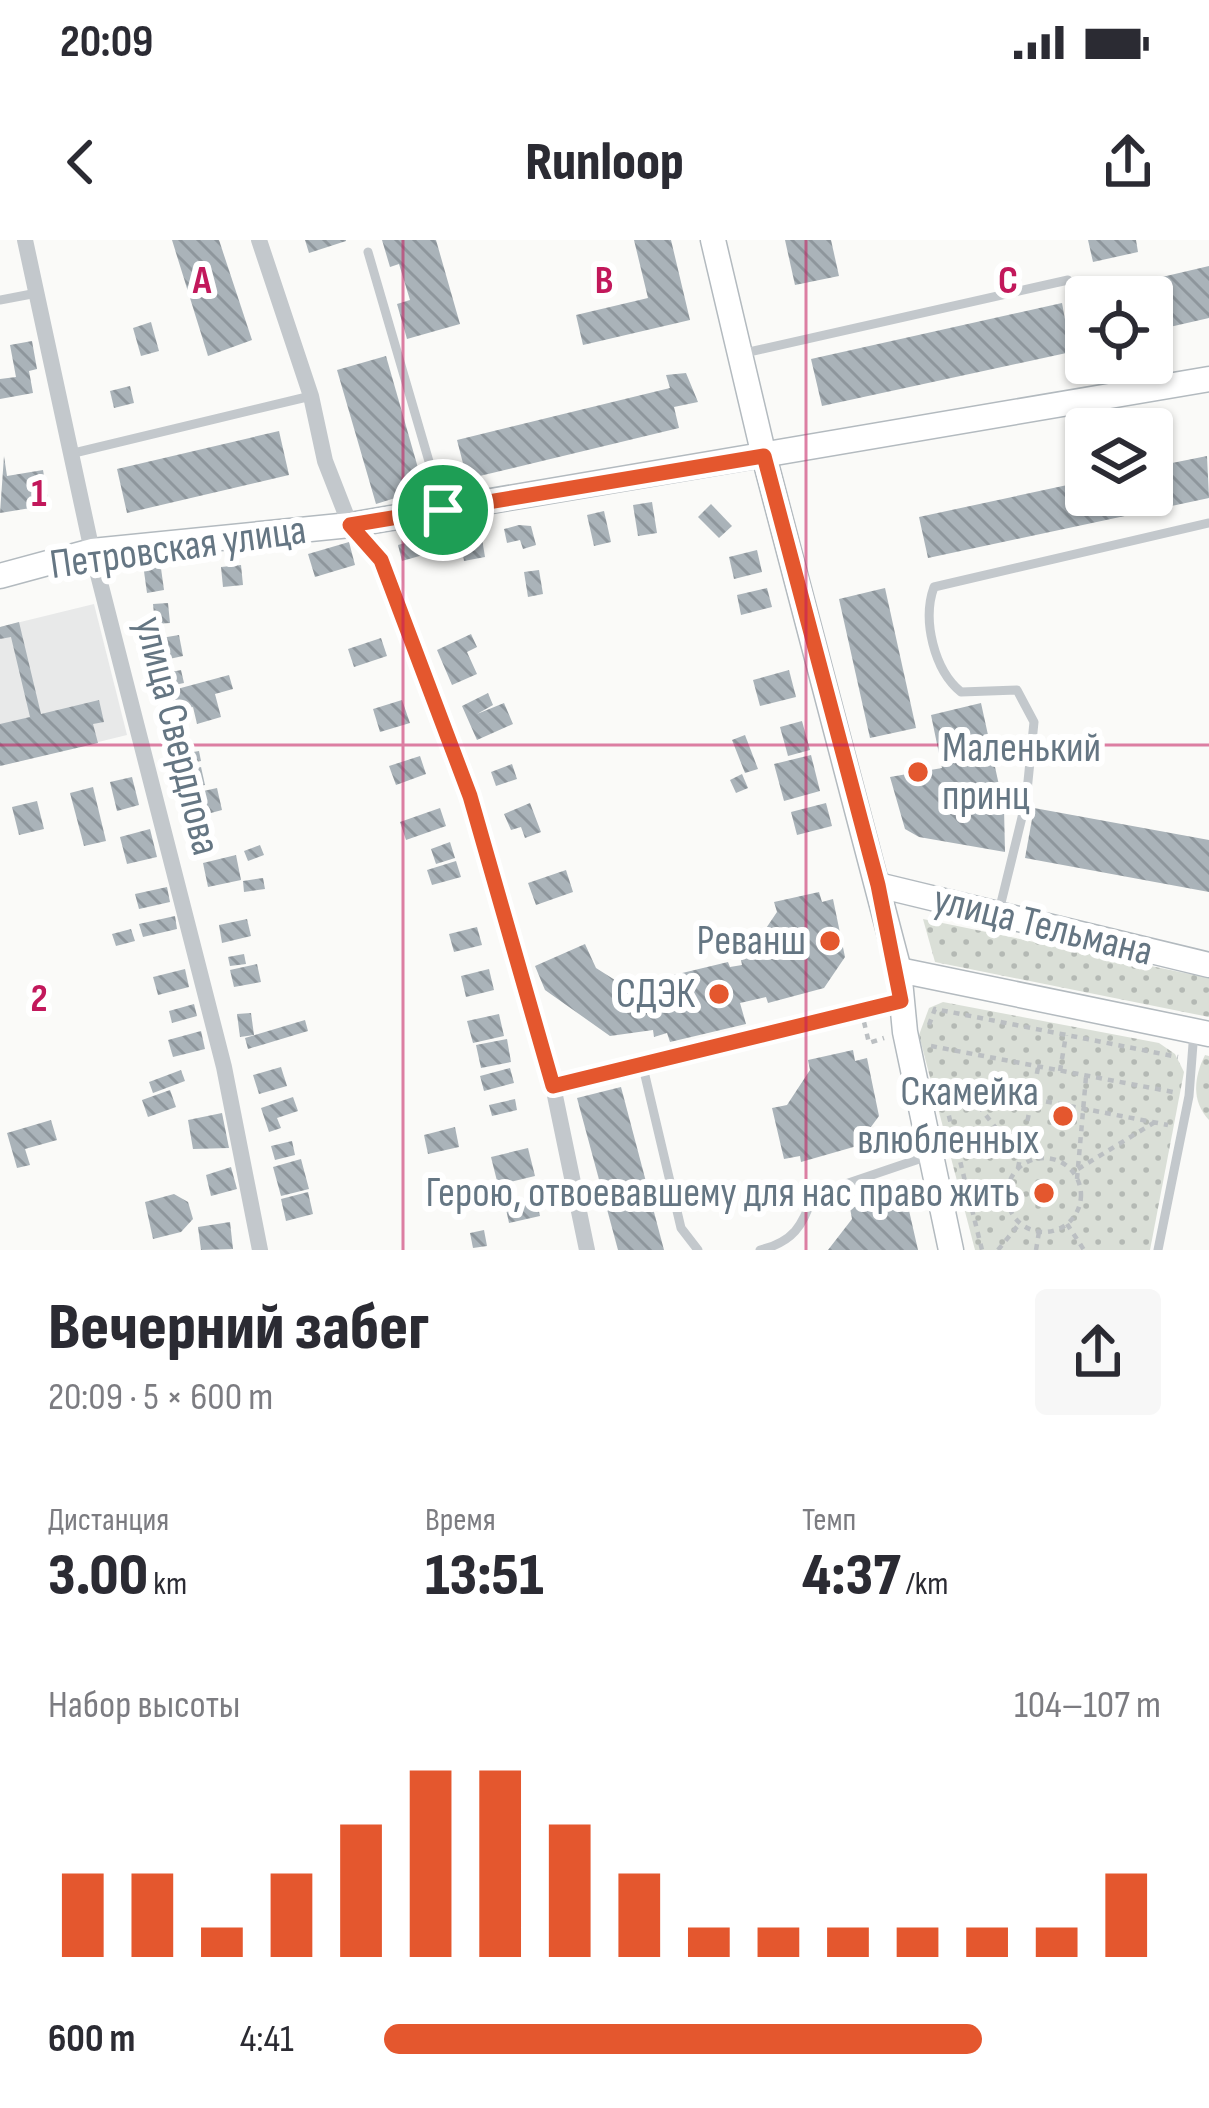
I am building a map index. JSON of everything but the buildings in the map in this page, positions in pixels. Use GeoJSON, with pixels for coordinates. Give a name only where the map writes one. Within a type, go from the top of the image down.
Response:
{"type":"FeatureCollection","features":[{"type":"Feature","properties":{"kind":"main road"},"geometry":{"type":"LineString","coordinates":[[713,240],[764,456],[899,970],[901,1001],[951,1250]]}},
{"type":"Feature","properties":{"kind":"main road","name":"Петровская улица"},"geometry":{"type":"LineString","coordinates":[[0,577],[92,551],[350,525],[1208,382]]}},
{"type":"Feature","properties":{"kind":"main road","name":"улица Тельмана"},"geometry":{"type":"LineString","coordinates":[[878,885],[1209,965]]}},
{"type":"Feature","properties":{"kind":"main road","name":"улица Тельмана"},"geometry":{"type":"LineString","coordinates":[[899,970],[1202,1033]]}},
{"type":"Feature","properties":{"kind":"street","name":"улица Свердлова"},"geometry":{"type":"LineString","coordinates":[[25,240],[92,551],[224,1067],[260,1250]]}},
{"type":"Feature","properties":{"kind":"street"},"geometry":{"type":"LineString","coordinates":[[259,240],[350,525],[381,560],[470,796],[553,1086],[586,1250]]}},
{"type":"Feature","properties":{"kind":"lane"},"geometry":{"type":"LineString","coordinates":[[368,252],[443,510]]}},
{"type":"Feature","properties":{"kind":"lane"},"geometry":{"type":"LineString","coordinates":[[740,354],[1065,281]]}},
{"type":"Feature","properties":{"kind":"lane"},"geometry":{"type":"LineString","coordinates":[[0,300],[38,293]]}},
{"type":"Feature","properties":{"kind":"lane"},"geometry":{"type":"LineString","coordinates":[[74,453],[311,396]]}},
{"type":"Feature","properties":{"kind":"lane"},"geometry":{"type":"LineString","coordinates":[[997,917],[1026,801],[1034,722],[1017,690],[961,692],[943,677],[927,606],[934,587],[1209,523]]}},
{"type":"Feature","properties":{"kind":"lane"},"geometry":{"type":"LineString","coordinates":[[553,1086],[901,1001]]}},
{"type":"Feature","properties":{"kind":"lane"},"geometry":{"type":"LineString","coordinates":[[1158,1250],[1192,1062],[1202,1033]]}},
{"type":"Feature","properties":{"kind":"lane"},"geometry":{"type":"LineString","coordinates":[[643,1067],[681,1228],[698,1250]]}},
{"type":"Feature","properties":{"kind":"lane"},"geometry":{"type":"LineString","coordinates":[[760,1250],[786,1244],[804,1222],[813,1195],[931,1155]]}},
{"type":"Feature","properties":{"kind":"path"},"geometry":{"type":"LineString","coordinates":[[927,1030],[935,1009],[1192,1062]]}},
{"type":"Feature","properties":{"kind":"path"},"geometry":{"type":"LineString","coordinates":[[1060,1071],[1066,1034]]}},
{"type":"Feature","properties":{"kind":"path"},"geometry":{"type":"LineString","coordinates":[[931,1046],[1174,1093]]}},
{"type":"Feature","properties":{"kind":"path"},"geometry":{"type":"LineString","coordinates":[[1170,1054],[1179,1069]]}},
{"type":"Feature","properties":{"kind":"path"},"geometry":{"type":"LineString","coordinates":[[1038,1066],[1018,1168],[1006,1196],[1020,1223],[1039,1232],[1067,1224],[1079,1207],[1086,1076]]}},
{"type":"Feature","properties":{"kind":"path"},"geometry":{"type":"LineString","coordinates":[[940,1081],[1168,1125]]}},
{"type":"Feature","properties":{"kind":"path"},"geometry":{"type":"LineString","coordinates":[[963,1085],[1019,1158]]}},
{"type":"Feature","properties":{"kind":"path"},"geometry":{"type":"LineString","coordinates":[[1078,1168],[1155,1122]]}},
{"type":"Feature","properties":{"kind":"path"},"geometry":{"type":"LineString","coordinates":[[1018,1168],[1050,1158],[1077,1179]]}},
{"type":"Feature","properties":{"kind":"path"},"geometry":{"type":"LineString","coordinates":[[998,1250],[1020,1223]]}},
{"type":"Feature","properties":{"kind":"path"},"geometry":{"type":"LineString","coordinates":[[1067,1224],[1084,1250]]}},
{"type":"Feature","properties":{"kind":"path"},"geometry":{"type":"LineString","coordinates":[[1036,1250],[1039,1232]]}},
{"type":"Feature","properties":{"kind":"shaded area"},"geometry":{"type":"Polygon","coordinates":[[[94,604],[127,735],[0,766],[0,627],[94,604]]]}},
{"type":"Feature","properties":{"kind":"shaded area"},"geometry":{"type":"Polygon","coordinates":[[[923,919],[1209,978],[1209,1017],[935,962],[923,919]]]}},
{"type":"Feature","properties":{"kind":"shaded area"},"geometry":{"type":"Polygon","coordinates":[[[943,1002],[1159,1043],[1175,1054],[1184,1072],[1150,1250],[975,1250],[919,1035],[929,1008],[943,1002]]]}},
{"type":"Feature","properties":{"kind":"shaded area"},"geometry":{"type":"Polygon","coordinates":[[[1205,1055],[1209,1056],[1209,1120],[1196,1089],[1205,1055]]]}},
{"type":"Feature","properties":{"kind":"place","name":"Маленький принц"},"geometry":{"type":"Point","coordinates":[918,772]}},
{"type":"Feature","properties":{"kind":"place","name":"Реванш"},"geometry":{"type":"Point","coordinates":[830,941]}},
{"type":"Feature","properties":{"kind":"place","name":"СДЭК"},"geometry":{"type":"Point","coordinates":[719,994]}},
{"type":"Feature","properties":{"kind":"place","name":"Скамейка влюбленных"},"geometry":{"type":"Point","coordinates":[1063,1116]}},
{"type":"Feature","properties":{"kind":"place","name":"Герою, отвоевавшему для нас право жить"},"geometry":{"type":"Point","coordinates":[1044,1193]}},
{"type":"Feature","properties":{"kind":"route"},"geometry":{"type":"LineString","coordinates":[[764,456],[878,885],[899,970],[901,1001],[553,1086],[470,796],[381,560],[350,525],[443,510],[764,456]]}}]}
